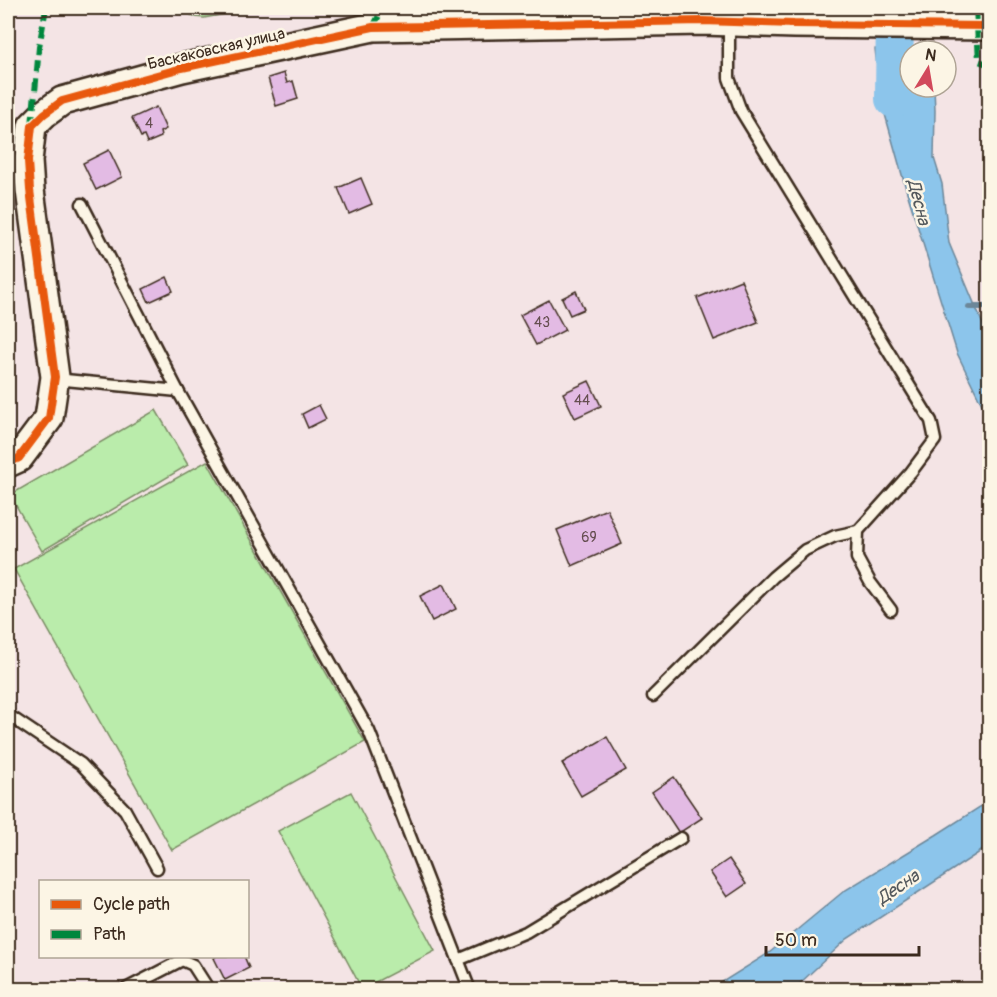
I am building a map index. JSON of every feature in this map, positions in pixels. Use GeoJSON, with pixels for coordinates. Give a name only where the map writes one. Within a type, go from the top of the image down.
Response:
{"type":"FeatureCollection","features":[{"type":"Feature","properties":{"kind":"street","name":"Баскаковская улица"},"geometry":{"type":"LineString","coordinates":[[8,463],[19,458],[48,418],[55,379],[28,161],[33,126],[44,114],[62,101],[182,68],[373,27],[679,21],[990,26]]}},
{"type":"Feature","properties":{"kind":"lane"},"geometry":{"type":"LineString","coordinates":[[653,696],[773,577],[805,550],[835,536],[858,531],[911,472],[935,440],[931,421],[741,111],[729,78],[729,22]]}},
{"type":"Feature","properties":{"kind":"lane"},"geometry":{"type":"LineString","coordinates":[[82,204],[178,391],[369,731],[468,985]]}},
{"type":"Feature","properties":{"kind":"lane"},"geometry":{"type":"LineString","coordinates":[[55,379],[178,391]]}},
{"type":"Feature","properties":{"kind":"lane"},"geometry":{"type":"LineString","coordinates":[[858,531],[857,558],[870,582],[891,610]]}},
{"type":"Feature","properties":{"kind":"lane"},"geometry":{"type":"LineString","coordinates":[[8,715],[81,764],[125,810],[157,867]]}},
{"type":"Feature","properties":{"kind":"lane"},"geometry":{"type":"LineString","coordinates":[[458,960],[526,932],[681,838]]}},
{"type":"Feature","properties":{"kind":"lane"},"geometry":{"type":"LineString","coordinates":[[124,990],[182,960],[194,965],[209,990]]}},
{"type":"Feature","properties":{"kind":"green space"},"geometry":{"type":"Polygon","coordinates":[[[184,8],[258,8],[198,18],[192,16],[184,8]]]}},
{"type":"Feature","properties":{"kind":"green space"},"geometry":{"type":"Polygon","coordinates":[[[156,410],[188,465],[42,551],[10,495],[156,410]]]}},
{"type":"Feature","properties":{"kind":"green space"},"geometry":{"type":"Polygon","coordinates":[[[207,461],[365,742],[172,850],[14,569],[207,461]]]}},
{"type":"Feature","properties":{"kind":"green space"},"geometry":{"type":"Polygon","coordinates":[[[351,792],[435,951],[362,989],[278,831],[351,792]]]}},
{"type":"Feature","properties":{"kind":"water"},"geometry":{"type":"Polygon","coordinates":[[[898,47],[898,99],[934,99],[934,158],[942,184],[949,243],[989,339],[989,419],[957,353],[906,189],[881,100],[875,49],[898,47]]]}},
{"type":"Feature","properties":{"kind":"water"},"geometry":{"type":"Polygon","coordinates":[[[989,801],[989,846],[847,939],[797,986],[791,990],[711,989],[769,953],[844,891],[989,801]]]}},
{"type":"Feature","properties":{"kind":"building"},"geometry":{"type":"Polygon","coordinates":[[[284,73],[287,83],[293,81],[298,99],[276,106],[268,78],[284,73]]]}},
{"type":"Feature","properties":{"kind":"building"},"geometry":{"type":"Polygon","coordinates":[[[156,107],[166,129],[160,132],[161,137],[147,143],[144,136],[141,137],[132,118],[156,107]]]}},
{"type":"Feature","properties":{"kind":"building"},"geometry":{"type":"Polygon","coordinates":[[[109,150],[122,177],[96,190],[83,163],[109,150]]]}},
{"type":"Feature","properties":{"kind":"building"},"geometry":{"type":"Polygon","coordinates":[[[361,178],[372,204],[349,214],[338,188],[361,178]]]}},
{"type":"Feature","properties":{"kind":"building"},"geometry":{"type":"Polygon","coordinates":[[[167,277],[173,291],[149,302],[143,289],[167,277]]]}},
{"type":"Feature","properties":{"kind":"building"},"geometry":{"type":"Polygon","coordinates":[[[741,280],[758,322],[714,340],[697,298],[741,280]]]}},
{"type":"Feature","properties":{"kind":"building"},"geometry":{"type":"Polygon","coordinates":[[[576,291],[584,309],[570,315],[562,298],[576,291]]]}},
{"type":"Feature","properties":{"kind":"building"},"geometry":{"type":"Polygon","coordinates":[[[549,300],[565,330],[536,345],[520,315],[549,300]]]}},
{"type":"Feature","properties":{"kind":"building"},"geometry":{"type":"Polygon","coordinates":[[[589,381],[601,406],[575,418],[563,393],[589,381]]]}},
{"type":"Feature","properties":{"kind":"building"},"geometry":{"type":"Polygon","coordinates":[[[319,405],[326,419],[308,428],[302,414],[319,405]]]}},
{"type":"Feature","properties":{"kind":"building"},"geometry":{"type":"Polygon","coordinates":[[[607,509],[622,544],[572,566],[557,530],[607,509]]]}},
{"type":"Feature","properties":{"kind":"building"},"geometry":{"type":"Polygon","coordinates":[[[444,584],[456,609],[432,621],[420,596],[444,584]]]}},
{"type":"Feature","properties":{"kind":"building"},"geometry":{"type":"Polygon","coordinates":[[[607,737],[626,770],[581,796],[562,763],[607,737]]]}},
{"type":"Feature","properties":{"kind":"building"},"geometry":{"type":"Polygon","coordinates":[[[674,777],[702,818],[679,833],[652,792],[674,777]]]}},
{"type":"Feature","properties":{"kind":"building"},"geometry":{"type":"Polygon","coordinates":[[[729,859],[746,884],[727,897],[710,872],[729,859]]]}},
{"type":"Feature","properties":{"kind":"building"},"geometry":{"type":"Polygon","coordinates":[[[214,958],[245,958],[249,968],[225,980],[214,958]]]}},
{"type":"Feature","properties":{"kind":"waterway","name":"Десна"},"geometry":{"type":"LineString","coordinates":[[894,99],[895,8]]}},
{"type":"Feature","properties":{"kind":"waterway"},"geometry":{"type":"LineString","coordinates":[[969,307],[990,307]]}},
{"type":"Feature","properties":{"kind":"marked path"},"geometry":{"type":"LineString","coordinates":[[32,126],[39,47],[46,8]]}},
{"type":"Feature","properties":{"kind":"marked path"},"geometry":{"type":"LineString","coordinates":[[373,27],[383,8]]}},
{"type":"Feature","properties":{"kind":"marked path"},"geometry":{"type":"LineString","coordinates":[[976,8],[979,61],[990,65]]}},
{"type":"Feature","properties":{"kind":"cycle path"},"geometry":{"type":"LineString","coordinates":[[8,463],[19,458],[49,418],[55,377],[28,161],[32,126],[62,101],[182,68],[373,27],[703,21],[990,26]]}}]}
